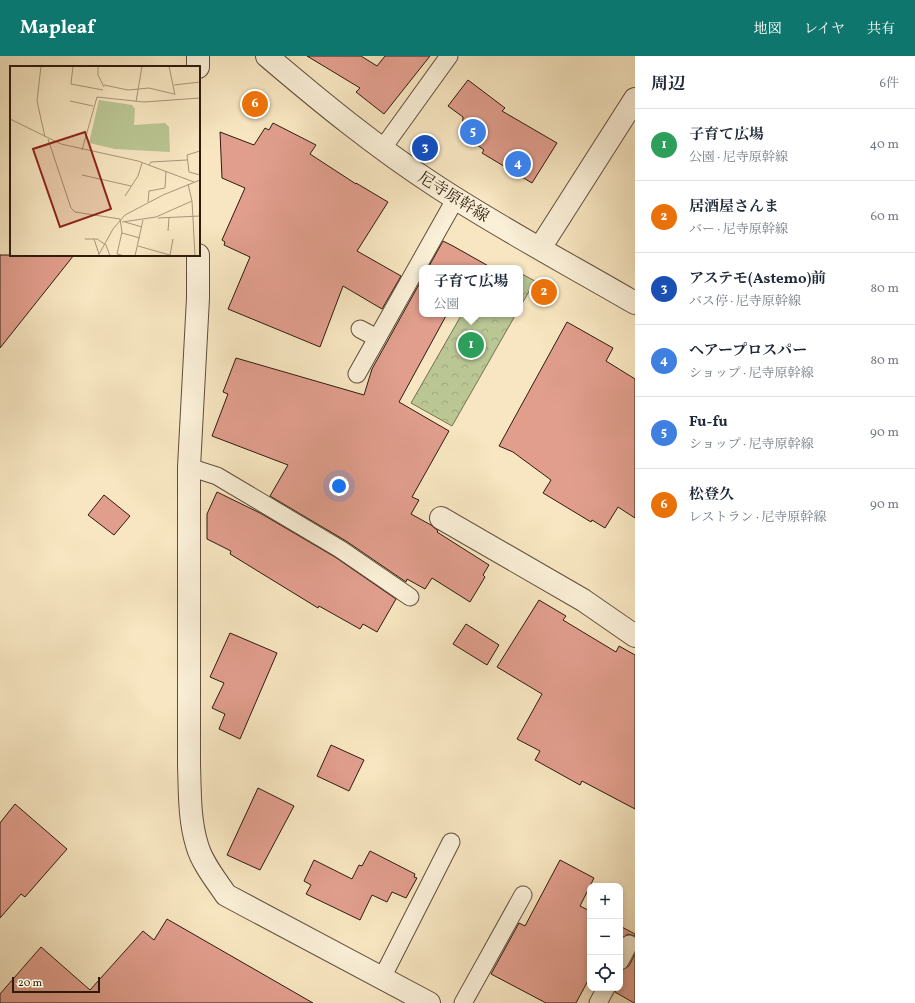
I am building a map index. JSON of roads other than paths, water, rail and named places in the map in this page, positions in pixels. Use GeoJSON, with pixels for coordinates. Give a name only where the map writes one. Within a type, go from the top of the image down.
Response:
{"type":"FeatureCollection","features":[{"type":"Feature","properties":{"kind":"street","name":"尼寺原幹線"},"geometry":{"type":"LineString","coordinates":[[267,56],[328,108],[382,149],[456,198],[635,302]]}},
{"type":"Feature","properties":{"kind":"street"},"geometry":{"type":"LineString","coordinates":[[540,248],[635,99]]}},
{"type":"Feature","properties":{"kind":"street"},"geometry":{"type":"LineString","coordinates":[[198,256],[198,298],[189,467],[189,765],[191,813],[197,845],[209,870],[226,895],[429,1003]]}},
{"type":"Feature","properties":{"kind":"street"},"geometry":{"type":"LineString","coordinates":[[441,518],[583,600],[635,636]]}},
{"type":"Feature","properties":{"kind":"lane"},"geometry":{"type":"LineString","coordinates":[[382,149],[449,56]]}},
{"type":"Feature","properties":{"kind":"lane"},"geometry":{"type":"LineString","coordinates":[[357,374],[456,198]]}},
{"type":"Feature","properties":{"kind":"lane"},"geometry":{"type":"LineString","coordinates":[[360,329],[377,338]]}},
{"type":"Feature","properties":{"kind":"lane"},"geometry":{"type":"LineString","coordinates":[[189,467],[217,476],[340,549],[410,596]]}},
{"type":"Feature","properties":{"kind":"lane"},"geometry":{"type":"LineString","coordinates":[[382,978],[451,842]]}},
{"type":"Feature","properties":{"kind":"lane"},"geometry":{"type":"LineString","coordinates":[[463,1003],[523,895]]}},
{"type":"Feature","properties":{"kind":"lane"},"geometry":{"type":"LineString","coordinates":[[623,955],[629,944]]}},
{"type":"Feature","properties":{"kind":"lane"},"geometry":{"type":"LineString","coordinates":[[598,1003],[604,991]]}},
{"type":"Feature","properties":{"kind":"place","name":"松登久"},"geometry":{"type":"Point","coordinates":[255,104]}},
{"type":"Feature","properties":{"kind":"place","name":"Fu-fu"},"geometry":{"type":"Point","coordinates":[473,132]}},
{"type":"Feature","properties":{"kind":"place","name":"アステモ(Astemo)前"},"geometry":{"type":"Point","coordinates":[425,148]}},
{"type":"Feature","properties":{"kind":"place","name":"ヘアープロスパー"},"geometry":{"type":"Point","coordinates":[518,164]}},
{"type":"Feature","properties":{"kind":"place","name":"居酒屋さんま"},"geometry":{"type":"Point","coordinates":[544,292]}},
{"type":"Feature","properties":{"kind":"place","name":"子育て広場"},"geometry":{"type":"Point","coordinates":[471,345]}}]}
